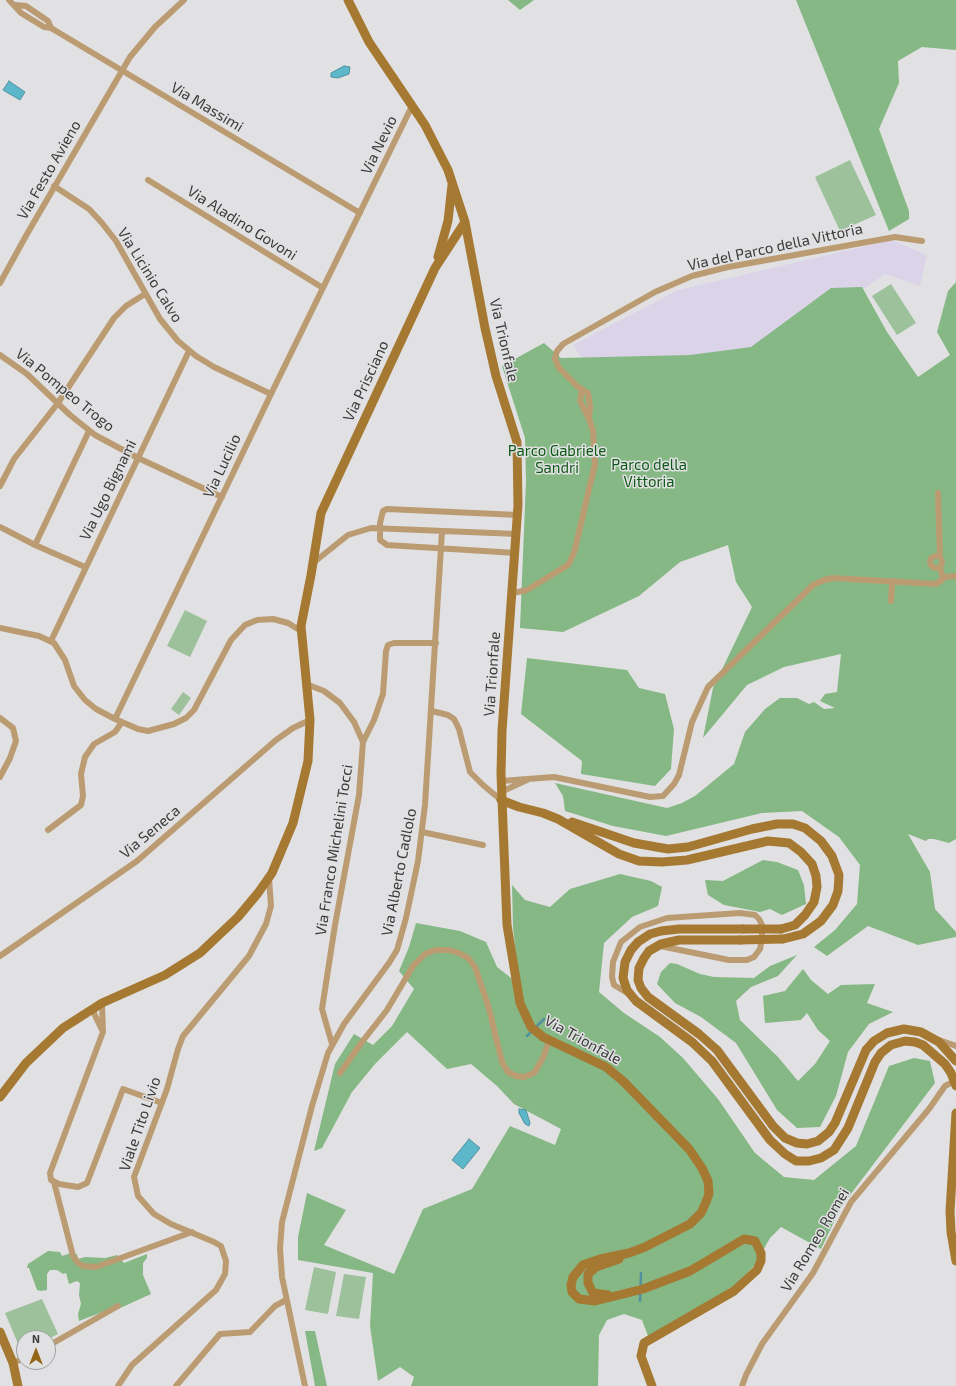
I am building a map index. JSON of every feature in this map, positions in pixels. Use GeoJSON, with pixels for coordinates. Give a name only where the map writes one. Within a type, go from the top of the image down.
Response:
{"type":"FeatureCollection","features":[{"type":"Feature","properties":{"kind":"main road","name":"Via Trionfale"},"geometry":{"type":"LineString","coordinates":[[348,0],[373,49],[437,146],[452,181],[465,222],[485,328],[496,376],[517,442],[519,472],[518,515],[502,730],[501,796],[507,925],[518,997],[531,1027],[549,1041],[593,1061],[616,1074],[660,1117],[688,1149],[707,1177],[709,1188],[708,1198],[701,1213],[694,1221],[664,1239],[592,1269],[588,1274],[588,1283],[593,1293],[600,1295],[616,1295]]}},
{"type":"Feature","properties":{"kind":"main road","name":"Via Prisciano"},"geometry":{"type":"LineString","coordinates":[[435,268],[446,229],[452,181]]}},
{"type":"Feature","properties":{"kind":"main road","name":"Via Prisciano"},"geometry":{"type":"LineString","coordinates":[[0,1097],[16,1074],[63,1028],[102,1003],[165,975],[200,953],[238,917],[269,878],[289,836],[300,799],[308,761],[310,720],[301,631],[303,610],[313,563],[319,520],[323,507],[435,268],[465,222]]}},
{"type":"Feature","properties":{"kind":"main road"},"geometry":{"type":"LineString","coordinates":[[501,796],[515,806],[580,824],[634,843],[668,849],[693,846],[769,825],[788,824],[805,828],[822,841],[832,856],[839,875],[838,891],[833,905],[821,921],[803,934],[783,939],[679,940],[657,946],[647,952],[640,964],[638,980],[642,990],[655,1002],[699,1034],[717,1050],[780,1134],[792,1141],[807,1144],[822,1139],[833,1128],[863,1056],[874,1041],[895,1030],[912,1029],[933,1038],[943,1046],[956,1061]]}},
{"type":"Feature","properties":{"kind":"main road"},"geometry":{"type":"LineString","coordinates":[[558,818],[619,854],[639,861],[662,862],[687,860],[768,841],[789,844],[801,852],[812,864],[815,872],[817,887],[814,902],[805,915],[794,925],[781,929],[669,929],[642,939],[631,950],[624,966],[623,978],[629,994],[641,1006],[692,1042],[707,1056],[721,1072],[770,1140],[789,1157],[802,1162],[821,1158],[834,1150],[844,1136],[875,1062],[888,1046],[900,1042],[915,1042],[927,1048],[939,1058],[951,1073],[955,1084]]}},
{"type":"Feature","properties":{"kind":"main road"},"geometry":{"type":"LineString","coordinates":[[955,1259],[951,1225],[956,1113]]}},
{"type":"Feature","properties":{"kind":"main road","name":"Via Trionfale"},"geometry":{"type":"LineString","coordinates":[[629,1253],[589,1263],[578,1269],[572,1279],[572,1292],[579,1299],[595,1301],[643,1289],[675,1278],[705,1263],[744,1239],[752,1240],[759,1247],[761,1256],[758,1268],[741,1286],[718,1302],[644,1343],[641,1356],[652,1386]]}},
{"type":"Feature","properties":{"kind":"main road"},"geometry":{"type":"LineString","coordinates":[[0,1332],[13,1363],[18,1386]]}},
{"type":"Feature","properties":{"kind":"street","name":"Via Massimi"},"geometry":{"type":"LineString","coordinates":[[9,0],[21,13],[44,27],[51,28],[360,213]]}},
{"type":"Feature","properties":{"kind":"street","name":"Via Festo Avieno"},"geometry":{"type":"LineString","coordinates":[[0,283],[54,186],[122,70],[142,41],[184,0]]}},
{"type":"Feature","properties":{"kind":"street","name":"Via Nevio"},"geometry":{"type":"LineString","coordinates":[[360,213],[412,106]]}},
{"type":"Feature","properties":{"kind":"street","name":"Via Aladino Govoni"},"geometry":{"type":"LineString","coordinates":[[148,180],[323,288]]}},
{"type":"Feature","properties":{"kind":"street","name":"Via Licinio Calvo"},"geometry":{"type":"LineString","coordinates":[[54,186],[82,203],[96,215],[116,241],[145,294],[170,331],[189,351],[214,367],[271,394]]}},
{"type":"Feature","properties":{"kind":"street","name":"Via Lucilio"},"geometry":{"type":"LineString","coordinates":[[115,719],[271,394],[360,213]]}},
{"type":"Feature","properties":{"kind":"street","name":"Via del Parco della Vittoria"},"geometry":{"type":"LineString","coordinates":[[589,420],[590,399],[588,393],[559,368],[555,359],[558,348],[642,299],[675,282],[703,273],[880,239],[898,237],[922,241]]}},
{"type":"Feature","properties":{"kind":"street"},"geometry":{"type":"LineString","coordinates":[[0,486],[14,459],[58,403],[118,312],[145,294]]}},
{"type":"Feature","properties":{"kind":"street","name":"Via Ugo Bignami"},"geometry":{"type":"LineString","coordinates":[[50,641],[189,351]]}},
{"type":"Feature","properties":{"kind":"street","name":"Via Pompeo Trogo"},"geometry":{"type":"LineString","coordinates":[[0,355],[26,374],[89,431],[138,458],[222,497]]}},
{"type":"Feature","properties":{"kind":"street","name":"Via del Parco della Vittoria"},"geometry":{"type":"LineString","coordinates":[[513,593],[526,590],[568,565],[571,561],[595,464],[595,445],[589,420],[580,401],[582,389]]}},
{"type":"Feature","properties":{"kind":"street"},"geometry":{"type":"LineString","coordinates":[[35,545],[89,431]]}},
{"type":"Feature","properties":{"kind":"street"},"geometry":{"type":"LineString","coordinates":[[501,781],[530,778],[560,778],[650,797],[663,796],[674,784],[679,775],[692,722],[708,687],[811,586],[831,578],[936,584],[942,581],[943,577],[940,567],[942,562],[940,557],[938,493]]}},
{"type":"Feature","properties":{"kind":"street"},"geometry":{"type":"LineString","coordinates":[[516,553],[384,544],[380,540],[379,527],[382,513],[388,509],[518,515]]}},
{"type":"Feature","properties":{"kind":"street"},"geometry":{"type":"LineString","coordinates":[[0,526],[35,545],[85,567]]}},
{"type":"Feature","properties":{"kind":"street"},"geometry":{"type":"LineString","coordinates":[[313,563],[348,535],[363,529],[379,527],[517,534]]}},
{"type":"Feature","properties":{"kind":"street","name":"Via Alberto Cadlolo"},"geometry":{"type":"LineString","coordinates":[[305,1386],[286,1300],[280,1262],[282,1222],[312,1106],[324,1064],[332,1044],[344,1024],[386,968],[397,950],[406,918],[422,832],[432,711],[442,531]]}},
{"type":"Feature","properties":{"kind":"street"},"geometry":{"type":"LineString","coordinates":[[940,557],[934,556],[930,563],[934,568],[940,567]]}},
{"type":"Feature","properties":{"kind":"street"},"geometry":{"type":"LineString","coordinates":[[943,577],[956,576]]}},
{"type":"Feature","properties":{"kind":"street"},"geometry":{"type":"LineString","coordinates":[[891,601],[892,581]]}},
{"type":"Feature","properties":{"kind":"street"},"geometry":{"type":"LineString","coordinates":[[0,628],[33,635],[50,641],[60,650],[72,682],[80,694],[93,707],[125,724],[140,730],[153,730],[174,724],[190,715],[200,702],[231,640],[241,627],[260,619],[276,619],[288,623],[301,631]]}},
{"type":"Feature","properties":{"kind":"street"},"geometry":{"type":"LineString","coordinates":[[363,742],[374,720],[383,694],[386,651],[388,645],[394,643],[436,644]]}},
{"type":"Feature","properties":{"kind":"street","name":"Via Franco Michelini Tocci"},"geometry":{"type":"LineString","coordinates":[[306,684],[324,691],[340,703],[354,722],[363,742],[359,795],[335,925],[322,1009],[332,1044]]}},
{"type":"Feature","properties":{"kind":"street"},"geometry":{"type":"LineString","coordinates":[[432,711],[448,715],[454,719],[459,729],[470,772],[482,785],[501,796],[530,778]]}},
{"type":"Feature","properties":{"kind":"street"},"geometry":{"type":"LineString","coordinates":[[0,718],[13,728],[16,741],[10,758],[0,777]]}},
{"type":"Feature","properties":{"kind":"street","name":"Via Seneca"},"geometry":{"type":"LineString","coordinates":[[0,956],[137,860],[276,740],[293,728],[310,720]]}},
{"type":"Feature","properties":{"kind":"street"},"geometry":{"type":"LineString","coordinates":[[48,830],[81,806],[83,796],[81,774],[85,757],[94,744],[116,732],[125,724]]}},
{"type":"Feature","properties":{"kind":"street"},"geometry":{"type":"LineString","coordinates":[[422,832],[483,845]]}},
{"type":"Feature","properties":{"kind":"street","name":"Viale Tito Livio"},"geometry":{"type":"LineString","coordinates":[[118,1386],[132,1365],[216,1290],[223,1281],[227,1265],[222,1248],[214,1242],[154,1214],[140,1199],[134,1186],[136,1168],[162,1103],[183,1036],[249,956],[266,924],[271,906],[269,878]]}},
{"type":"Feature","properties":{"kind":"street"},"geometry":{"type":"LineString","coordinates":[[629,994],[614,985],[612,977],[613,962],[621,942],[640,927],[667,918],[740,913],[755,916],[759,919],[762,925],[760,949],[754,957],[747,960],[729,960],[657,946]]}},
{"type":"Feature","properties":{"kind":"street"},"geometry":{"type":"LineString","coordinates":[[340,1073],[387,1010],[413,966],[425,954],[435,950],[449,950],[459,953],[468,958],[476,967],[488,1005],[502,1062],[508,1072],[520,1077],[528,1077],[534,1073],[543,1058],[549,1041]]}},
{"type":"Feature","properties":{"kind":"street"},"geometry":{"type":"LineString","coordinates":[[102,1003],[103,1032],[50,1173],[50,1178],[54,1182],[73,1256],[78,1263],[83,1266],[96,1267],[192,1232]]}},
{"type":"Feature","properties":{"kind":"street"},"geometry":{"type":"LineString","coordinates":[[92,1009],[103,1032]]}},
{"type":"Feature","properties":{"kind":"street"},"geometry":{"type":"LineString","coordinates":[[933,1038],[956,1046]]}},
{"type":"Feature","properties":{"kind":"street","name":"Via Romeo Romei"},"geometry":{"type":"LineString","coordinates":[[742,1386],[762,1344],[813,1273],[851,1202],[928,1109],[943,1088],[948,1083],[955,1084]]}},
{"type":"Feature","properties":{"kind":"street"},"geometry":{"type":"LineString","coordinates":[[54,1182],[78,1187],[87,1183],[123,1089],[162,1103]]}},
{"type":"Feature","properties":{"kind":"street"},"geometry":{"type":"LineString","coordinates":[[176,1386],[220,1334],[250,1332],[275,1306],[286,1300]]}},
{"type":"Feature","properties":{"kind":"street"},"geometry":{"type":"LineString","coordinates":[[56,1341],[118,1306]]}},
{"type":"Feature","properties":{"kind":"shaded area"},"geometry":{"type":"Polygon","coordinates":[[[892,240],[927,255],[920,286],[885,274],[744,370],[588,368],[573,345],[678,290],[892,240]]]}},
{"type":"Feature","properties":{"kind":"green space"},"geometry":{"type":"Polygon","coordinates":[[[508,0],[534,0],[520,10],[508,0]]]}},
{"type":"Feature","properties":{"kind":"green space"},"geometry":{"type":"Polygon","coordinates":[[[796,0],[956,0],[956,50],[922,47],[898,61],[899,83],[879,129],[909,211],[909,219],[889,231],[796,0]]]}},
{"type":"Feature","properties":{"kind":"green space"},"geometry":{"type":"Polygon","coordinates":[[[850,160],[876,215],[840,231],[815,177],[850,160]]]}},
{"type":"Feature","properties":{"kind":"green space"},"geometry":{"type":"Polygon","coordinates":[[[956,282],[956,839],[949,843],[934,839],[928,839],[926,841],[908,834],[930,872],[935,909],[956,932],[956,937],[918,945],[868,926],[827,956],[814,947],[835,930],[857,904],[860,865],[839,837],[802,811],[762,813],[666,836],[613,826],[565,811],[563,796],[555,783],[667,808],[682,803],[695,796],[734,764],[745,732],[765,709],[780,698],[797,698],[809,704],[814,702],[824,709],[835,708],[820,701],[825,694],[837,692],[841,654],[784,667],[747,685],[703,738],[713,688],[752,607],[736,582],[728,545],[680,562],[639,596],[563,632],[520,628],[526,481],[525,438],[502,366],[544,343],[561,358],[690,355],[751,347],[831,288],[862,287],[887,332],[918,377],[950,355],[937,332],[948,291],[956,282]]]}},
{"type":"Feature","properties":{"kind":"green space"},"geometry":{"type":"Polygon","coordinates":[[[891,284],[916,323],[897,335],[872,296],[891,284]]]}},
{"type":"Feature","properties":{"kind":"green space"},"geometry":{"type":"Polygon","coordinates":[[[185,610],[207,621],[190,657],[167,646],[185,610]]]}},
{"type":"Feature","properties":{"kind":"green space"},"geometry":{"type":"Polygon","coordinates":[[[527,658],[627,670],[639,688],[665,694],[674,729],[671,769],[655,786],[581,774],[582,761],[521,714],[527,658]]]}},
{"type":"Feature","properties":{"kind":"green space"},"geometry":{"type":"Polygon","coordinates":[[[183,692],[191,698],[179,715],[171,709],[183,692]]]}},
{"type":"Feature","properties":{"kind":"green space"},"geometry":{"type":"Polygon","coordinates":[[[763,860],[777,862],[798,870],[804,885],[806,904],[782,915],[770,909],[760,912],[724,905],[708,895],[705,880],[723,881],[763,860]]]}},
{"type":"Feature","properties":{"kind":"green space"},"geometry":{"type":"Polygon","coordinates":[[[620,874],[651,881],[662,887],[658,906],[632,917],[604,943],[599,992],[624,1013],[660,1037],[683,1058],[718,1099],[755,1153],[784,1177],[814,1180],[856,1146],[889,1066],[914,1058],[930,1061],[935,1083],[841,1207],[821,1249],[781,1227],[770,1238],[755,1265],[729,1292],[648,1336],[642,1320],[624,1314],[607,1320],[599,1335],[598,1386],[411,1386],[414,1377],[400,1367],[378,1381],[370,1326],[373,1273],[298,1260],[298,1237],[307,1193],[346,1210],[324,1245],[394,1274],[423,1209],[472,1189],[510,1126],[555,1145],[561,1129],[514,1104],[497,1086],[471,1064],[447,1069],[407,1032],[375,1064],[352,1092],[322,1148],[314,1151],[335,1064],[354,1034],[373,1045],[392,1026],[414,989],[399,971],[409,947],[416,923],[460,931],[486,942],[497,967],[515,981],[517,964],[513,927],[512,885],[525,900],[550,907],[570,889],[620,874]]]}},
{"type":"Feature","properties":{"kind":"green space"},"geometry":{"type":"Polygon","coordinates":[[[797,955],[778,976],[751,987],[736,1001],[740,1020],[778,1057],[798,1081],[815,1064],[830,1041],[818,1030],[807,1013],[801,1020],[765,1023],[763,996],[785,991],[803,969],[811,980],[828,994],[841,985],[875,984],[867,1003],[893,1012],[869,1024],[848,1052],[836,1096],[820,1127],[797,1128],[777,1110],[736,1043],[701,1017],[675,1003],[657,984],[661,972],[670,963],[677,964],[700,974],[714,977],[754,978],[770,966],[797,955]]]}},
{"type":"Feature","properties":{"kind":"green space"},"geometry":{"type":"Polygon","coordinates":[[[48,1251],[60,1252],[62,1256],[71,1253],[77,1254],[78,1259],[85,1257],[105,1258],[117,1255],[124,1263],[147,1254],[147,1258],[143,1263],[143,1275],[151,1294],[118,1309],[108,1310],[79,1321],[78,1314],[81,1304],[79,1295],[80,1283],[77,1281],[69,1284],[66,1273],[63,1274],[57,1270],[50,1270],[47,1274],[47,1290],[37,1290],[29,1268],[27,1268],[28,1264],[48,1251]]]}},
{"type":"Feature","properties":{"kind":"green space"},"geometry":{"type":"Polygon","coordinates":[[[314,1267],[336,1272],[328,1314],[305,1310],[314,1267]]]}},
{"type":"Feature","properties":{"kind":"green space"},"geometry":{"type":"Polygon","coordinates":[[[344,1274],[366,1277],[359,1319],[336,1316],[344,1274]]]}},
{"type":"Feature","properties":{"kind":"green space"},"geometry":{"type":"Polygon","coordinates":[[[42,1299],[58,1334],[56,1335],[56,1330],[16,1330],[16,1339],[5,1313],[42,1299]]]}},
{"type":"Feature","properties":{"kind":"green space"},"geometry":{"type":"Polygon","coordinates":[[[305,1331],[315,1331],[327,1386],[315,1386],[305,1331]]]}},
{"type":"Feature","properties":{"kind":"water"},"geometry":{"type":"Polygon","coordinates":[[[344,66],[350,67],[349,74],[338,78],[331,77],[331,73],[344,66]]]}},
{"type":"Feature","properties":{"kind":"water"},"geometry":{"type":"Polygon","coordinates":[[[9,81],[25,92],[20,100],[3,90],[9,81]]]}},
{"type":"Feature","properties":{"kind":"water"},"geometry":{"type":"Polygon","coordinates":[[[519,1109],[526,1110],[530,1123],[529,1126],[525,1124],[519,1113],[519,1109]]]}},
{"type":"Feature","properties":{"kind":"water"},"geometry":{"type":"Polygon","coordinates":[[[469,1139],[480,1148],[463,1169],[452,1160],[469,1139]]]}},
{"type":"Feature","properties":{"kind":"waterway"},"geometry":{"type":"LineString","coordinates":[[527,1036],[544,1019]]}},
{"type":"Feature","properties":{"kind":"waterway"},"geometry":{"type":"LineString","coordinates":[[640,1301],[641,1273]]}},
{"type":"Feature","properties":{"kind":"park label","name":"Parco Gabriele Sandri"},"geometry":{"type":"Point","coordinates":[557,460]}},
{"type":"Feature","properties":{"kind":"park label","name":"Parco della Vittoria"},"geometry":{"type":"Point","coordinates":[649,474]}}]}
